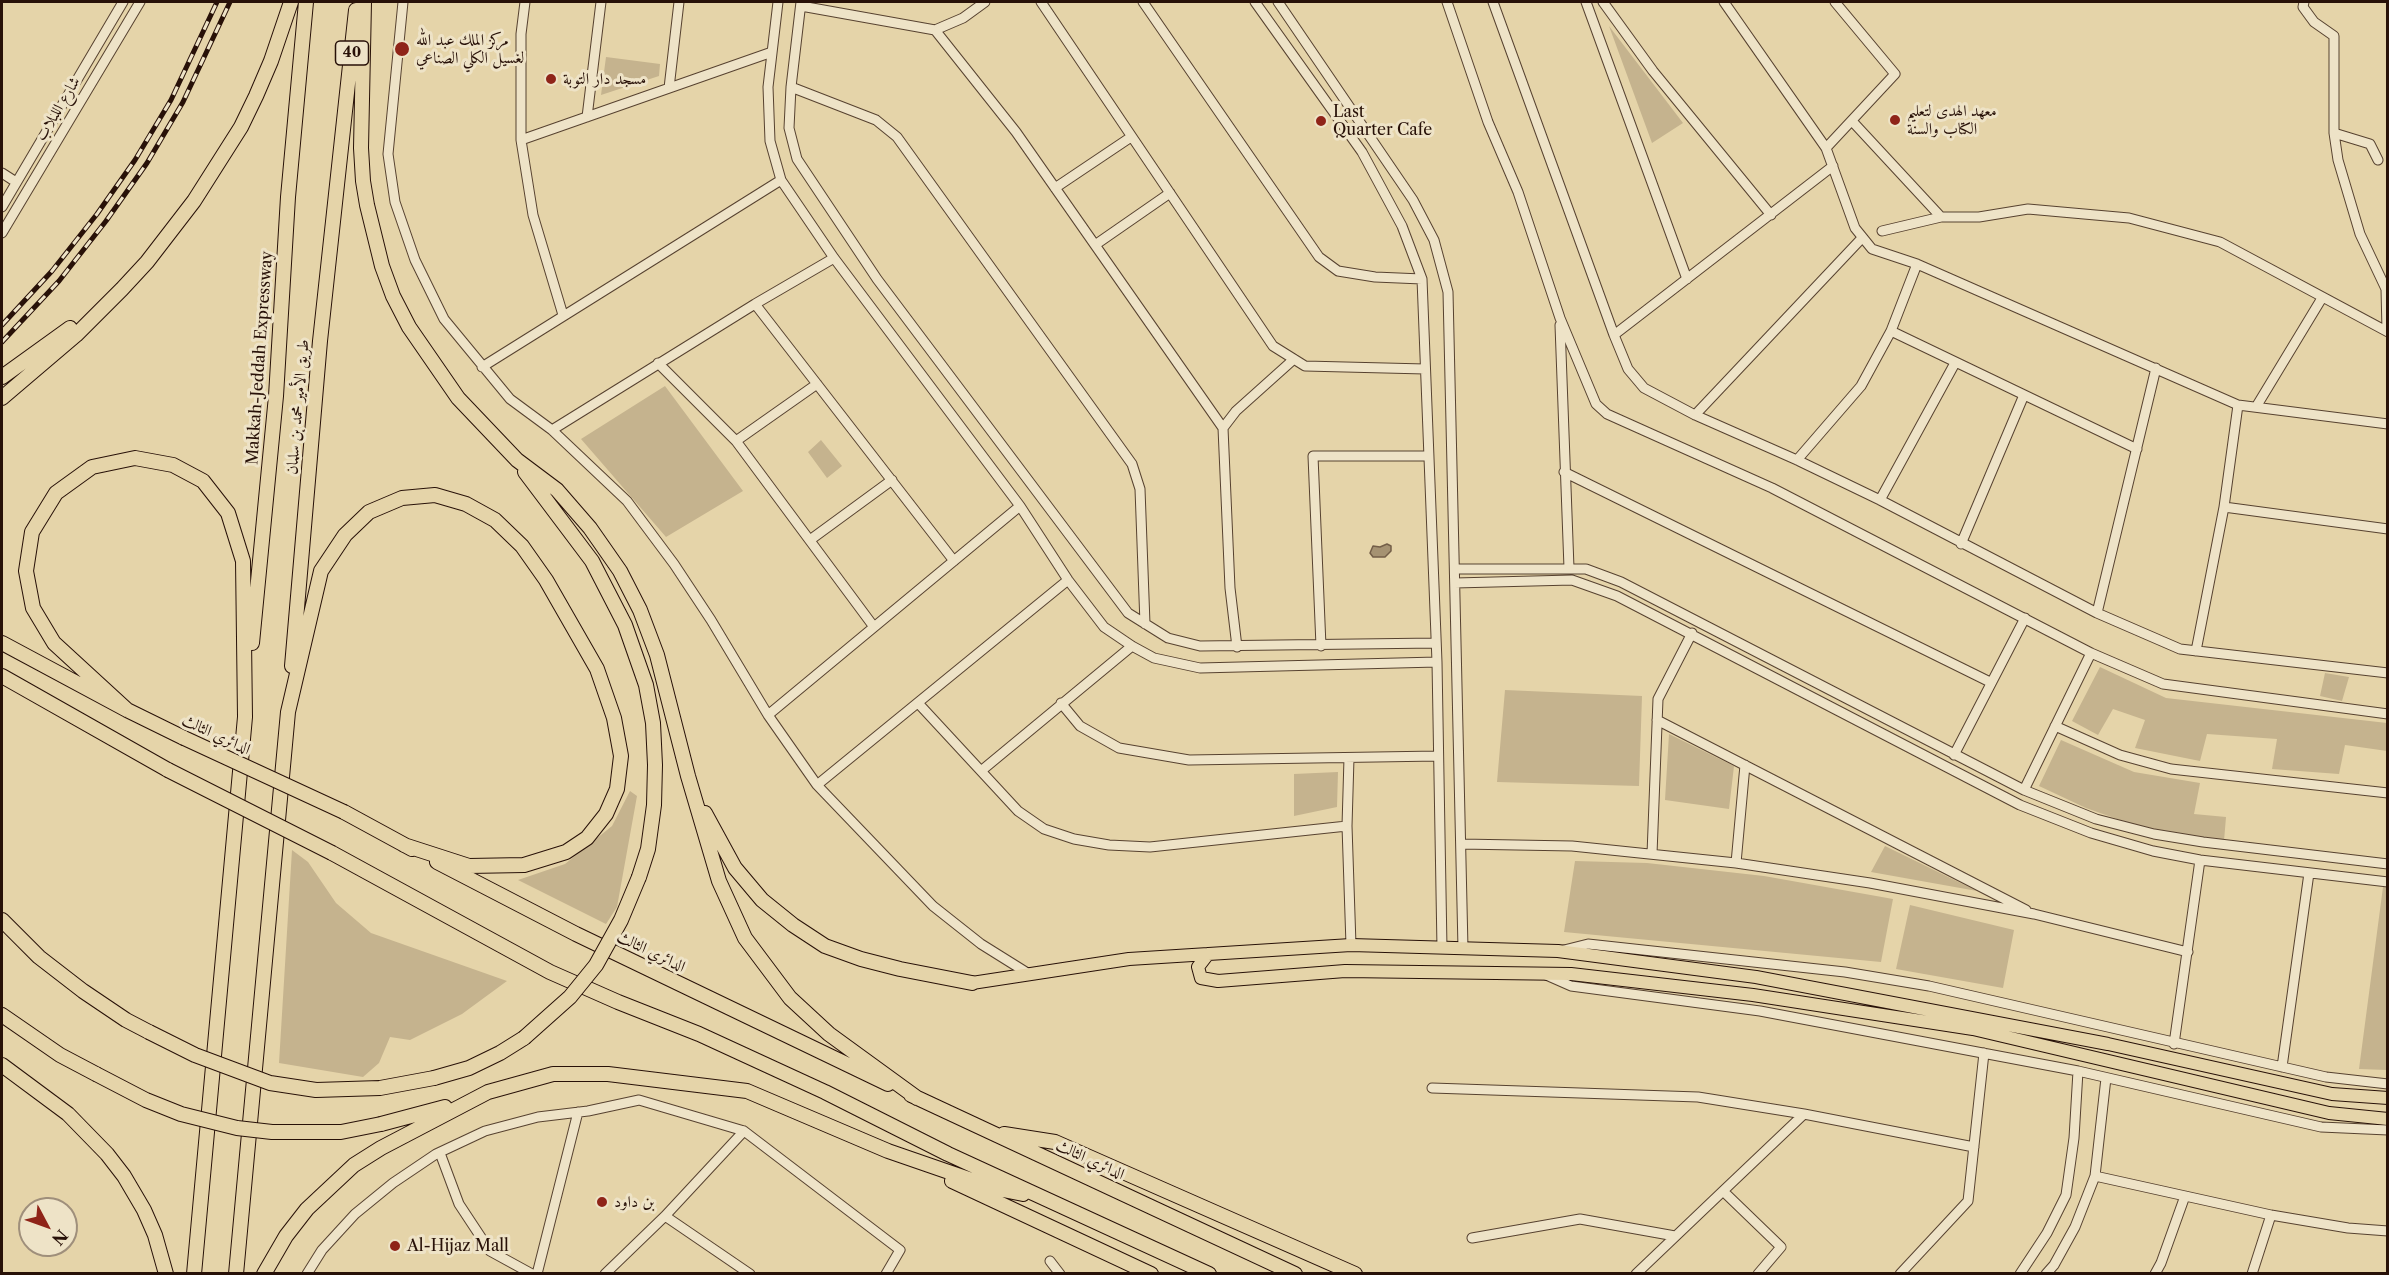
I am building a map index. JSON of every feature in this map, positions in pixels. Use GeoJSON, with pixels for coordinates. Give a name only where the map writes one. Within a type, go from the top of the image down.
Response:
{"type":"FeatureCollection","features":[{"type":"Feature","properties":{"kind":"highway"},"geometry":{"type":"LineString","coordinates":[[2,398],[76,335],[122,289],[147,262],[194,201],[241,127],[272,62],[291,2]]}},
{"type":"Feature","properties":{"kind":"highway","name":"Makkah-Jeddah Expressway"},"geometry":{"type":"LineString","coordinates":[[245,717],[276,396],[288,198],[306,2]]}},
{"type":"Feature","properties":{"kind":"highway","name":"طريق الأمير محمد بن سلمان"},"geometry":{"type":"LineString","coordinates":[[288,712],[320,341],[357,2]]}},
{"type":"Feature","properties":{"kind":"highway"},"geometry":{"type":"LineString","coordinates":[[2,920],[39,957],[83,991],[126,1020],[195,1055],[270,1083],[316,1090],[380,1088],[434,1078],[469,1068],[524,1038],[570,997],[596,964],[621,920],[639,878],[648,849],[654,805],[656,765],[653,723],[646,685],[625,625],[592,561],[517,460],[458,398],[434,365],[393,296],[382,266],[367,205],[361,148],[364,2]]}},
{"type":"Feature","properties":{"kind":"highway"},"geometry":{"type":"LineString","coordinates":[[2,377],[122,289]]}},
{"type":"Feature","properties":{"kind":"highway"},"geometry":{"type":"LineString","coordinates":[[127,710],[54,643],[33,608],[26,571],[32,532],[56,493],[92,467],[135,458],[173,465],[203,482],[228,513],[243,561],[245,717],[194,1274]]}},
{"type":"Feature","properties":{"kind":"highway"},"geometry":{"type":"LineString","coordinates":[[517,460],[557,490],[590,528],[620,571],[640,610],[657,655],[718,881],[745,938],[790,998],[829,1034],[917,1098]]}},
{"type":"Feature","properties":{"kind":"highway"},"geometry":{"type":"LineString","coordinates":[[236,1274],[288,712],[321,572],[345,535],[369,512],[402,498],[435,495],[466,504],[495,520],[522,546],[546,580],[597,669],[614,718],[621,756],[617,789],[606,814],[587,838],[566,852],[524,865],[469,866],[404,845]]}},
{"type":"Feature","properties":{"kind":"highway","name":"الدائري الثالث"},"geometry":{"type":"LineString","coordinates":[[2,643],[127,710],[344,812],[576,934],[814,1050],[1295,1274]]}},
{"type":"Feature","properties":{"kind":"highway"},"geometry":{"type":"LineString","coordinates":[[2,676],[168,770],[333,853],[550,972],[699,1034],[1209,1274]]}},
{"type":"Feature","properties":{"kind":"highway"},"geometry":{"type":"LineString","coordinates":[[688,776],[712,827],[735,868],[762,900],[793,926],[825,946],[861,959],[972,983]]}},
{"type":"Feature","properties":{"kind":"highway"},"geometry":{"type":"LineString","coordinates":[[2,1015],[60,1055],[146,1100],[181,1114],[237,1128],[272,1132],[341,1132],[381,1124],[470,1100]]}},
{"type":"Feature","properties":{"kind":"highway"},"geometry":{"type":"LineString","coordinates":[[2,1065],[68,1114],[107,1154],[124,1176],[144,1210],[155,1235],[166,1274]]}},
{"type":"Feature","properties":{"kind":"highway"},"geometry":{"type":"LineString","coordinates":[[264,1274],[286,1236],[307,1209],[354,1166],[381,1148],[470,1100],[488,1092],[553,1074],[608,1074],[747,1090],[899,1154],[998,1189],[1046,1199]]}},
{"type":"Feature","properties":{"kind":"highway"},"geometry":{"type":"LineString","coordinates":[[987,1131],[1055,1142],[1354,1273]]}},
{"type":"Feature","properties":{"kind":"highway"},"geometry":{"type":"LineString","coordinates":[[899,1154],[1003,1206],[1151,1274]]}},
{"type":"Feature","properties":{"kind":"main road"},"geometry":{"type":"LineString","coordinates":[[972,983],[1129,959],[1351,945],[1558,951],[1756,977],[2108,1044],[2332,1094],[2388,1098]]}},
{"type":"Feature","properties":{"kind":"main road"},"geometry":{"type":"LineString","coordinates":[[1208,954],[1198,967],[1201,978],[1218,981],[1345,970],[1541,973],[1571,974],[1754,995],[1972,1029],[2329,1113],[2388,1119]]}},
{"type":"Feature","properties":{"kind":"street","name":"شارع اللبلاب"},"geometry":{"type":"LineString","coordinates":[[2,207],[123,2]]}},
{"type":"Feature","properties":{"kind":"street","name":"شارع اللبلاب"},"geometry":{"type":"LineString","coordinates":[[2,233],[140,2]]}},
{"type":"Feature","properties":{"kind":"street"},"geometry":{"type":"LineString","coordinates":[[403,2],[388,154],[395,202],[415,260],[444,319],[510,399],[552,430],[627,501],[674,564],[711,620],[768,716],[817,785],[933,906],[981,944],[1029,974]]}},
{"type":"Feature","properties":{"kind":"street"},"geometry":{"type":"LineString","coordinates":[[525,2],[521,34],[521,140],[533,214],[563,315]]}},
{"type":"Feature","properties":{"kind":"street"},"geometry":{"type":"LineString","coordinates":[[587,117],[601,2]]}},
{"type":"Feature","properties":{"kind":"street"},"geometry":{"type":"LineString","coordinates":[[669,88],[678,2]]}},
{"type":"Feature","properties":{"kind":"street"},"geometry":{"type":"LineString","coordinates":[[778,2],[768,87],[770,141],[782,180],[834,258],[1020,506],[1068,580],[1104,627],[1154,658],[1200,668],[1437,662]]}},
{"type":"Feature","properties":{"kind":"street"},"geometry":{"type":"LineString","coordinates":[[985,2],[963,18],[935,30],[801,4],[791,87],[789,128],[797,159],[877,279],[1128,613],[1168,638],[1200,646],[1436,643]]}},
{"type":"Feature","properties":{"kind":"street"},"geometry":{"type":"LineString","coordinates":[[1041,2],[1273,346],[1305,366],[1425,369]]}},
{"type":"Feature","properties":{"kind":"street"},"geometry":{"type":"LineString","coordinates":[[1143,2],[1319,257],[1338,271],[1375,278],[1422,279]]}},
{"type":"Feature","properties":{"kind":"street"},"geometry":{"type":"LineString","coordinates":[[1255,2],[1362,152],[1402,225],[1422,279],[1437,662],[1442,948]]}},
{"type":"Feature","properties":{"kind":"street"},"geometry":{"type":"LineString","coordinates":[[1278,2],[1413,200],[1434,240],[1448,292],[1463,948]]}},
{"type":"Feature","properties":{"kind":"street"},"geometry":{"type":"LineString","coordinates":[[1447,2],[1488,122],[1518,192],[1560,318],[1596,404],[1607,414],[1772,488],[2091,652],[2163,684],[2388,714]]}},
{"type":"Feature","properties":{"kind":"street"},"geometry":{"type":"LineString","coordinates":[[1493,2],[1614,335],[1628,369],[1644,388],[1695,415],[1880,500],[2097,613],[2180,649],[2388,673]]}},
{"type":"Feature","properties":{"kind":"street"},"geometry":{"type":"LineString","coordinates":[[1586,2],[1687,279]]}},
{"type":"Feature","properties":{"kind":"street"},"geometry":{"type":"LineString","coordinates":[[1603,2],[1653,71],[1771,215]]}},
{"type":"Feature","properties":{"kind":"street"},"geometry":{"type":"LineString","coordinates":[[1724,2],[1826,148],[1855,228],[1872,249],[1917,264],[2238,405],[2388,424]]}},
{"type":"Feature","properties":{"kind":"street"},"geometry":{"type":"LineString","coordinates":[[1826,148],[1895,74],[1834,2]]}},
{"type":"Feature","properties":{"kind":"street"},"geometry":{"type":"LineString","coordinates":[[1882,231],[1941,217],[1979,217],[2028,209],[2129,218],[2220,242],[2387,332],[2386,289],[2360,234],[2338,160],[2334,133],[2334,36],[2314,22],[2303,7],[2304,2]]}},
{"type":"Feature","properties":{"kind":"street"},"geometry":{"type":"LineString","coordinates":[[935,30],[1016,132],[1223,428],[1230,588],[1237,647]]}},
{"type":"Feature","properties":{"kind":"street"},"geometry":{"type":"LineString","coordinates":[[521,140],[772,52]]}},
{"type":"Feature","properties":{"kind":"street"},"geometry":{"type":"LineString","coordinates":[[791,87],[876,120],[897,137],[1132,465],[1140,489],[1145,624]]}},
{"type":"Feature","properties":{"kind":"street"},"geometry":{"type":"LineString","coordinates":[[1852,121],[1941,217]]}},
{"type":"Feature","properties":{"kind":"street"},"geometry":{"type":"LineString","coordinates":[[2334,133],[2370,144],[2378,160]]}},
{"type":"Feature","properties":{"kind":"street"},"geometry":{"type":"LineString","coordinates":[[1055,188],[1131,136]]}},
{"type":"Feature","properties":{"kind":"street"},"geometry":{"type":"LineString","coordinates":[[1614,335],[1833,166]]}},
{"type":"Feature","properties":{"kind":"street"},"geometry":{"type":"LineString","coordinates":[[2,173],[16,182]]}},
{"type":"Feature","properties":{"kind":"street"},"geometry":{"type":"LineString","coordinates":[[482,367],[782,180]]}},
{"type":"Feature","properties":{"kind":"street"},"geometry":{"type":"LineString","coordinates":[[1095,245],[1170,193]]}},
{"type":"Feature","properties":{"kind":"street"},"geometry":{"type":"LineString","coordinates":[[1695,415],[1862,238]]}},
{"type":"Feature","properties":{"kind":"street"},"geometry":{"type":"LineString","coordinates":[[552,430],[658,363],[834,258]]}},
{"type":"Feature","properties":{"kind":"street"},"geometry":{"type":"LineString","coordinates":[[1797,460],[1861,386],[1891,331],[1917,264]]}},
{"type":"Feature","properties":{"kind":"street"},"geometry":{"type":"LineString","coordinates":[[2256,407],[2322,298]]}},
{"type":"Feature","properties":{"kind":"street"},"geometry":{"type":"LineString","coordinates":[[755,304],[954,561]]}},
{"type":"Feature","properties":{"kind":"street"},"geometry":{"type":"LineString","coordinates":[[1560,318],[1569,568]]}},
{"type":"Feature","properties":{"kind":"street"},"geometry":{"type":"LineString","coordinates":[[1891,331],[2137,449]]}},
{"type":"Feature","properties":{"kind":"street"},"geometry":{"type":"LineString","coordinates":[[1223,428],[1236,411],[1294,359]]}},
{"type":"Feature","properties":{"kind":"street"},"geometry":{"type":"LineString","coordinates":[[658,363],[736,441],[874,627]]}},
{"type":"Feature","properties":{"kind":"street"},"geometry":{"type":"LineString","coordinates":[[1880,500],[1955,363]]}},
{"type":"Feature","properties":{"kind":"street"},"geometry":{"type":"LineString","coordinates":[[2097,613],[2156,368]]}},
{"type":"Feature","properties":{"kind":"street"},"geometry":{"type":"LineString","coordinates":[[736,441],[817,384]]}},
{"type":"Feature","properties":{"kind":"street"},"geometry":{"type":"LineString","coordinates":[[1961,544],[2024,395]]}},
{"type":"Feature","properties":{"kind":"street"},"geometry":{"type":"LineString","coordinates":[[2196,651],[2224,507],[2238,405]]}},
{"type":"Feature","properties":{"kind":"street"},"geometry":{"type":"LineString","coordinates":[[1321,646],[1313,456],[1428,456]]}},
{"type":"Feature","properties":{"kind":"street"},"geometry":{"type":"LineString","coordinates":[[1564,472],[1990,682]]}},
{"type":"Feature","properties":{"kind":"street"},"geometry":{"type":"LineString","coordinates":[[810,540],[892,480]]}},
{"type":"Feature","properties":{"kind":"street"},"geometry":{"type":"LineString","coordinates":[[768,716],[1020,506]]}},
{"type":"Feature","properties":{"kind":"street"},"geometry":{"type":"LineString","coordinates":[[2224,507],[2388,529]]}},
{"type":"Feature","properties":{"kind":"street"},"geometry":{"type":"LineString","coordinates":[[1456,569],[1586,569],[1621,582],[2024,790],[2096,819],[2154,834],[2388,864]]}},
{"type":"Feature","properties":{"kind":"street"},"geometry":{"type":"LineString","coordinates":[[817,785],[1068,580]]}},
{"type":"Feature","properties":{"kind":"street"},"geometry":{"type":"LineString","coordinates":[[1455,583],[1572,580],[1617,596],[2020,805],[2091,833],[2200,860],[2388,882]]}},
{"type":"Feature","properties":{"kind":"street"},"geometry":{"type":"LineString","coordinates":[[1954,754],[2025,618]]}},
{"type":"Feature","properties":{"kind":"street"},"geometry":{"type":"LineString","coordinates":[[1652,854],[1658,699],[1692,633]]}},
{"type":"Feature","properties":{"kind":"street"},"geometry":{"type":"LineString","coordinates":[[981,771],[1132,646]]}},
{"type":"Feature","properties":{"kind":"street"},"geometry":{"type":"LineString","coordinates":[[2024,790],[2091,652]]}},
{"type":"Feature","properties":{"kind":"street"},"geometry":{"type":"LineString","coordinates":[[918,703],[1018,811],[1044,829],[1074,839],[1109,845],[1150,847],[1347,826]]}},
{"type":"Feature","properties":{"kind":"street"},"geometry":{"type":"LineString","coordinates":[[1061,704],[1080,726],[1119,748],[1189,760],[1438,756]]}},
{"type":"Feature","properties":{"kind":"street"},"geometry":{"type":"LineString","coordinates":[[1657,720],[2034,914]]}},
{"type":"Feature","properties":{"kind":"street"},"geometry":{"type":"LineString","coordinates":[[2055,726],[2120,755],[2171,769],[2388,793]]}},
{"type":"Feature","properties":{"kind":"street"},"geometry":{"type":"LineString","coordinates":[[1349,758],[1347,826],[1351,945]]}},
{"type":"Feature","properties":{"kind":"street"},"geometry":{"type":"LineString","coordinates":[[1736,863],[1744,765]]}},
{"type":"Feature","properties":{"kind":"street"},"geometry":{"type":"LineString","coordinates":[[1461,844],[1572,846],[1736,863],[1870,883],[2034,914],[2188,952]]}},
{"type":"Feature","properties":{"kind":"street"},"geometry":{"type":"LineString","coordinates":[[2174,1044],[2200,860]]}},
{"type":"Feature","properties":{"kind":"street"},"geometry":{"type":"LineString","coordinates":[[2282,1067],[2308,873]]}},
{"type":"Feature","properties":{"kind":"street"},"geometry":{"type":"LineString","coordinates":[[1558,951],[1588,944],[1845,972],[1929,986],[2326,1077],[2388,1084]]}},
{"type":"Feature","properties":{"kind":"street"},"geometry":{"type":"LineString","coordinates":[[1541,973],[1571,986],[1760,1011],[2078,1071],[2321,1127],[2388,1130]]}},
{"type":"Feature","properties":{"kind":"street"},"geometry":{"type":"LineString","coordinates":[[1900,1274],[1968,1201],[1984,1053]]}},
{"type":"Feature","properties":{"kind":"street"},"geometry":{"type":"LineString","coordinates":[[2020,1274],[2047,1233],[2066,1195],[2074,1138],[2078,1071]]}},
{"type":"Feature","properties":{"kind":"street"},"geometry":{"type":"LineString","coordinates":[[2046,1274],[2054,1265],[2075,1227],[2095,1176],[2106,1078]]}},
{"type":"Feature","properties":{"kind":"street"},"geometry":{"type":"LineString","coordinates":[[1432,1088],[1698,1097],[1804,1114],[1974,1147]]}},
{"type":"Feature","properties":{"kind":"street"},"geometry":{"type":"LineString","coordinates":[[307,1274],[322,1250],[355,1214],[393,1183],[440,1152],[485,1131],[538,1117],[639,1100],[744,1131],[900,1250],[886,1274]]}},
{"type":"Feature","properties":{"kind":"street"},"geometry":{"type":"LineString","coordinates":[[537,1274],[578,1112]]}},
{"type":"Feature","properties":{"kind":"street"},"geometry":{"type":"LineString","coordinates":[[1636,1274],[1804,1114]]}},
{"type":"Feature","properties":{"kind":"street"},"geometry":{"type":"LineString","coordinates":[[605,1274],[664,1216],[744,1131]]}},
{"type":"Feature","properties":{"kind":"street"},"geometry":{"type":"LineString","coordinates":[[440,1152],[459,1204],[490,1251],[532,1274]]}},
{"type":"Feature","properties":{"kind":"street"},"geometry":{"type":"LineString","coordinates":[[2095,1176],[2271,1215],[2348,1228],[2388,1231]]}},
{"type":"Feature","properties":{"kind":"street"},"geometry":{"type":"LineString","coordinates":[[1723,1191],[1781,1247],[1758,1274]]}},
{"type":"Feature","properties":{"kind":"street"},"geometry":{"type":"LineString","coordinates":[[2155,1274],[2185,1196]]}},
{"type":"Feature","properties":{"kind":"street"},"geometry":{"type":"LineString","coordinates":[[2252,1274],[2271,1215]]}},
{"type":"Feature","properties":{"kind":"street"},"geometry":{"type":"LineString","coordinates":[[664,1216],[750,1274]]}},
{"type":"Feature","properties":{"kind":"street"},"geometry":{"type":"LineString","coordinates":[[1472,1238],[1580,1219],[1675,1236]]}},
{"type":"Feature","properties":{"kind":"street"},"geometry":{"type":"LineString","coordinates":[[1050,1261],[1060,1274]]}},
{"type":"Feature","properties":{"kind":"shaded area"},"geometry":{"type":"Polygon","coordinates":[[[1609,26],[1683,123],[1652,143],[1609,26]]]}},
{"type":"Feature","properties":{"kind":"shaded area"},"geometry":{"type":"Polygon","coordinates":[[[606,57],[660,64],[659,76],[601,95],[606,57]]]}},
{"type":"Feature","properties":{"kind":"shaded area"},"geometry":{"type":"Polygon","coordinates":[[[665,386],[743,491],[666,537],[581,439],[665,386]]]}},
{"type":"Feature","properties":{"kind":"shaded area"},"geometry":{"type":"Polygon","coordinates":[[[821,440],[842,466],[827,478],[808,452],[821,440]]]}},
{"type":"Feature","properties":{"kind":"shaded area"},"geometry":{"type":"Polygon","coordinates":[[[1387,544],[1391,546],[1391,551],[1385,557],[1373,557],[1370,553],[1373,546],[1380,547],[1387,544]]]}},
{"type":"Feature","properties":{"kind":"shaded area"},"geometry":{"type":"Polygon","coordinates":[[[2100,667],[2166,698],[2387,723],[2387,751],[2345,745],[2339,774],[2272,769],[2277,739],[2207,734],[2200,761],[2135,748],[2145,720],[2113,709],[2098,735],[2072,721],[2100,667]]]}},
{"type":"Feature","properties":{"kind":"shaded area"},"geometry":{"type":"Polygon","coordinates":[[[2325,673],[2349,677],[2342,701],[2320,696],[2325,673]]]}},
{"type":"Feature","properties":{"kind":"shaded area"},"geometry":{"type":"Polygon","coordinates":[[[1505,690],[1642,696],[1639,786],[1497,782],[1505,690]]]}},
{"type":"Feature","properties":{"kind":"shaded area"},"geometry":{"type":"Polygon","coordinates":[[[1669,734],[1734,766],[1729,809],[1665,800],[1669,734]]]}},
{"type":"Feature","properties":{"kind":"shaded area"},"geometry":{"type":"Polygon","coordinates":[[[2061,740],[2134,772],[2200,783],[2194,814],[2226,817],[2224,841],[2134,825],[2086,808],[2039,786],[2061,740]]]}},
{"type":"Feature","properties":{"kind":"shaded area"},"geometry":{"type":"Polygon","coordinates":[[[1338,772],[1337,807],[1294,816],[1294,774],[1338,772]]]}},
{"type":"Feature","properties":{"kind":"shaded area"},"geometry":{"type":"Polygon","coordinates":[[[630,791],[637,796],[617,907],[606,924],[518,880],[565,864],[612,826],[630,791]]]}},
{"type":"Feature","properties":{"kind":"shaded area"},"geometry":{"type":"Polygon","coordinates":[[[1885,846],[1977,891],[1871,872],[1885,846]]]}},
{"type":"Feature","properties":{"kind":"shaded area"},"geometry":{"type":"Polygon","coordinates":[[[292,850],[308,862],[336,903],[371,933],[507,981],[462,1014],[410,1040],[390,1037],[379,1063],[363,1077],[279,1063],[292,850]]]}},
{"type":"Feature","properties":{"kind":"shaded area"},"geometry":{"type":"Polygon","coordinates":[[[1575,861],[1647,863],[1764,876],[1893,899],[1881,962],[1564,932],[1575,861]]]}},
{"type":"Feature","properties":{"kind":"shaded area"},"geometry":{"type":"Polygon","coordinates":[[[2383,887],[2388,887],[2387,1070],[2359,1069],[2383,887]]]}},
{"type":"Feature","properties":{"kind":"shaded area"},"geometry":{"type":"Polygon","coordinates":[[[1910,905],[2014,930],[2003,988],[1896,969],[1910,905]]]}},
{"type":"Feature","properties":{"kind":"railway"},"geometry":{"type":"LineString","coordinates":[[2,325],[52,271],[97,214],[135,160],[171,100],[217,2]]}},
{"type":"Feature","properties":{"kind":"railway"},"geometry":{"type":"LineString","coordinates":[[2,342],[59,281],[106,221],[147,163],[183,102],[230,2]]}},
{"type":"Feature","properties":{"kind":"place","name":"مركز الملك عبد الله لغسيل الكلي الصناعي"},"geometry":{"type":"Point","coordinates":[402,49]}},
{"type":"Feature","properties":{"kind":"place","name":"مسجد دار التوبة"},"geometry":{"type":"Point","coordinates":[551,79]}},
{"type":"Feature","properties":{"kind":"place","name":"معهد الهدى لتعليم الكتاب والسنة"},"geometry":{"type":"Point","coordinates":[1895,120]}},
{"type":"Feature","properties":{"kind":"place","name":"Last Quarter Cafe"},"geometry":{"type":"Point","coordinates":[1321,121]}},
{"type":"Feature","properties":{"kind":"place","name":"بن داود"},"geometry":{"type":"Point","coordinates":[602,1202]}},
{"type":"Feature","properties":{"kind":"place","name":"Al-Hijaz Mall"},"geometry":{"type":"Point","coordinates":[395,1246]}}]}
